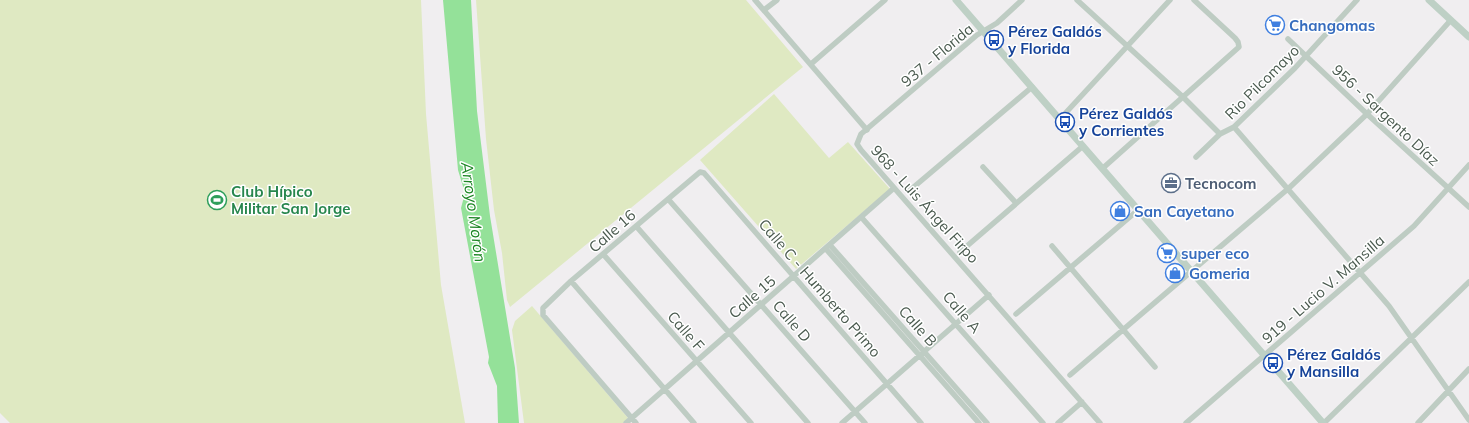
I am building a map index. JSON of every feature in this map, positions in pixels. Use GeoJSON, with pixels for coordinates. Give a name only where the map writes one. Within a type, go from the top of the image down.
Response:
{"type":"FeatureCollection","features":[{"type":"Feature","properties":{"kind":"main road"},"geometry":{"type":"LineString","coordinates":[[956,0],[1264,356],[1324,423]]}},
{"type":"Feature","properties":{"kind":"main road"},"geometry":{"type":"LineString","coordinates":[[1430,1],[1469,38]]}},
{"type":"Feature","properties":{"kind":"street","name":"968 - Luis Ángel Firpo"},"geometry":{"type":"LineString","coordinates":[[755,0],[867,130],[859,137],[857,144],[859,148],[1100,423]]}},
{"type":"Feature","properties":{"kind":"street"},"geometry":{"type":"LineString","coordinates":[[764,10],[776,0]]}},
{"type":"Feature","properties":{"kind":"street"},"geometry":{"type":"LineString","coordinates":[[811,64],[885,0]]}},
{"type":"Feature","properties":{"kind":"street","name":"937 - Florida"},"geometry":{"type":"LineString","coordinates":[[867,130],[978,35],[997,23],[1022,0]]}},
{"type":"Feature","properties":{"kind":"street"},"geometry":{"type":"LineString","coordinates":[[1077,0],[1183,97],[1220,134]]}},
{"type":"Feature","properties":{"kind":"street"},"geometry":{"type":"LineString","coordinates":[[1060,119],[1170,0]]}},
{"type":"Feature","properties":{"kind":"street"},"geometry":{"type":"LineString","coordinates":[[1102,168],[1237,51],[1238,42],[1194,0]]}},
{"type":"Feature","properties":{"kind":"street","name":"Rio Pilcomayo"},"geometry":{"type":"LineString","coordinates":[[1196,157],[1220,134],[1234,127],[1305,56],[1357,0]]}},
{"type":"Feature","properties":{"kind":"street"},"geometry":{"type":"LineString","coordinates":[[1070,375],[1288,188],[1367,114],[1450,20]]}},
{"type":"Feature","properties":{"kind":"street","name":"956 - Sargento Díaz"},"geometry":{"type":"LineString","coordinates":[[1288,39],[1367,114],[1469,207]]}},
{"type":"Feature","properties":{"kind":"street"},"geometry":{"type":"LineString","coordinates":[[909,191],[1032,87]]}},
{"type":"Feature","properties":{"kind":"street"},"geometry":{"type":"LineString","coordinates":[[1234,127],[1241,137],[1288,188],[1389,306],[1469,420]]}},
{"type":"Feature","properties":{"kind":"street"},"geometry":{"type":"LineString","coordinates":[[960,252],[1083,146]]}},
{"type":"Feature","properties":{"kind":"street","name":"919 - Lucio V. Mansilla"},"geometry":{"type":"LineString","coordinates":[[1186,423],[1418,222],[1469,165]]}},
{"type":"Feature","properties":{"kind":"street"},"geometry":{"type":"LineString","coordinates":[[983,167],[1016,203]]}},
{"type":"Feature","properties":{"kind":"street","name":"Calle 16"},"geometry":{"type":"LineString","coordinates":[[634,421],[543,315],[542,311],[544,305],[571,281],[700,172]]}},
{"type":"Feature","properties":{"kind":"street","name":"Calle C - Humberto Primo"},"geometry":{"type":"LineString","coordinates":[[700,172],[704,173],[921,423]]}},
{"type":"Feature","properties":{"kind":"street","name":"Calle 15"},"geometry":{"type":"LineString","coordinates":[[626,423],[634,421],[697,361],[793,276],[862,218],[894,188]]}},
{"type":"Feature","properties":{"kind":"street","name":"Calle D"},"geometry":{"type":"LineString","coordinates":[[668,198],[865,423]]}},
{"type":"Feature","properties":{"kind":"street"},"geometry":{"type":"LineString","coordinates":[[1016,314],[1138,210]]}},
{"type":"Feature","properties":{"kind":"street","name":"Calle A"},"geometry":{"type":"LineString","coordinates":[[862,218],[1043,423]]}},
{"type":"Feature","properties":{"kind":"street"},"geometry":{"type":"LineString","coordinates":[[636,226],[808,423]]}},
{"type":"Feature","properties":{"kind":"street"},"geometry":{"type":"LineString","coordinates":[[1052,246],[1155,367]]}},
{"type":"Feature","properties":{"kind":"street","name":"Calle B"},"geometry":{"type":"LineString","coordinates":[[828,247],[922,353],[987,423]]}},
{"type":"Feature","properties":{"kind":"street","name":"Calle F"},"geometry":{"type":"LineString","coordinates":[[603,254],[751,423]]}},
{"type":"Feature","properties":{"kind":"street"},"geometry":{"type":"LineString","coordinates":[[571,281],[694,423]]}},
{"type":"Feature","properties":{"kind":"street"},"geometry":{"type":"LineString","coordinates":[[1324,423],[1469,282]]}},
{"type":"Feature","properties":{"kind":"street"},"geometry":{"type":"LineString","coordinates":[[842,423],[989,295]]}},
{"type":"Feature","properties":{"kind":"street","name":"Calle B"},"geometry":{"type":"LineString","coordinates":[[922,353],[979,423]]}},
{"type":"Feature","properties":{"kind":"street"},"geometry":{"type":"LineString","coordinates":[[1418,423],[1469,369]]}},
{"type":"Feature","properties":{"kind":"street"},"geometry":{"type":"LineString","coordinates":[[1058,423],[1082,402]]}},
{"type":"Feature","properties":{"kind":"shaded area","name":"Club Hípico Militar San Jorge"},"geometry":{"type":"Polygon","coordinates":[[[0,0],[421,0],[426,114],[441,285],[465,423],[10,423],[0,413],[0,0]]]}},
{"type":"Feature","properties":{"kind":"shaded area"},"geometry":{"type":"Polygon","coordinates":[[[476,0],[746,0],[803,67],[510,307],[507,300],[502,253],[494,210],[486,139],[476,0]]]}},
{"type":"Feature","properties":{"kind":"shaded area"},"geometry":{"type":"Polygon","coordinates":[[[774,94],[829,158],[848,142],[890,189],[796,269],[700,160],[774,94]]]}},
{"type":"Feature","properties":{"kind":"shaded area"},"geometry":{"type":"Polygon","coordinates":[[[532,306],[628,418],[623,423],[524,423],[512,330],[515,321],[532,306]]]}},
{"type":"Feature","properties":{"kind":"water","name":"Arroyo Morón"},"geometry":{"type":"Polygon","coordinates":[[[443,0],[471,0],[477,111],[490,216],[515,368],[519,423],[498,423],[497,386],[488,363],[489,357],[461,208],[465,193],[458,170],[443,0]]]}},
{"type":"Feature","properties":{"kind":"place","name":"Changomas"},"geometry":{"type":"Point","coordinates":[1275,25]}},
{"type":"Feature","properties":{"kind":"place","name":"Pérez Galdós y Florida"},"geometry":{"type":"Point","coordinates":[994,40]}},
{"type":"Feature","properties":{"kind":"place","name":"Pérez Galdós y Corrientes"},"geometry":{"type":"Point","coordinates":[1065,122]}},
{"type":"Feature","properties":{"kind":"place","name":"Tecnocom"},"geometry":{"type":"Point","coordinates":[1171,183]}},
{"type":"Feature","properties":{"kind":"place","name":"Club Hípico Militar San Jorge"},"geometry":{"type":"Point","coordinates":[217,200]}},
{"type":"Feature","properties":{"kind":"place","name":"San Cayetano"},"geometry":{"type":"Point","coordinates":[1120,211]}},
{"type":"Feature","properties":{"kind":"place","name":"super eco"},"geometry":{"type":"Point","coordinates":[1167,253]}},
{"type":"Feature","properties":{"kind":"place","name":"Gomeria"},"geometry":{"type":"Point","coordinates":[1175,273]}},
{"type":"Feature","properties":{"kind":"place","name":"Pérez Galdós y Mansilla"},"geometry":{"type":"Point","coordinates":[1273,363]}}]}
